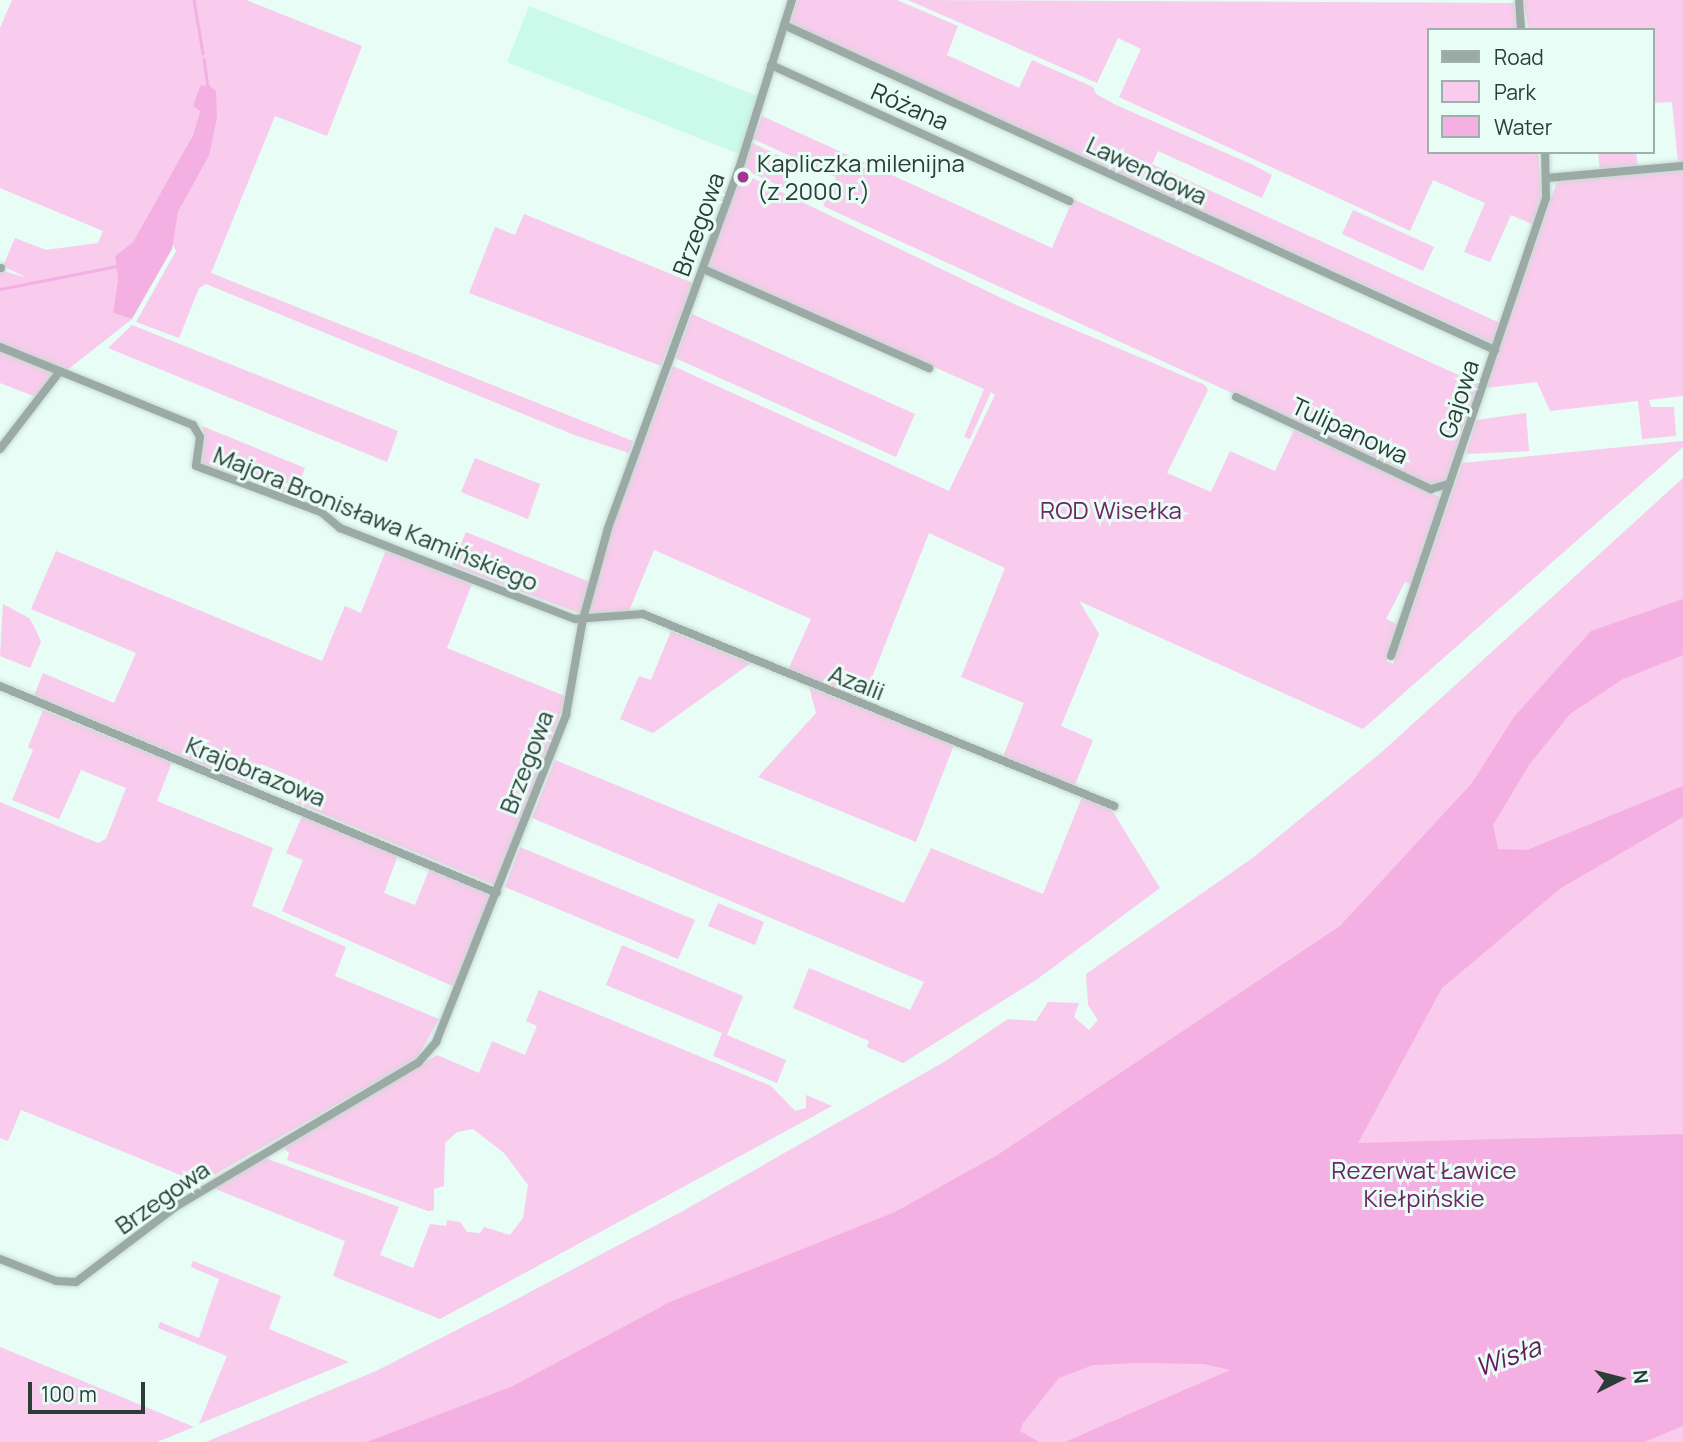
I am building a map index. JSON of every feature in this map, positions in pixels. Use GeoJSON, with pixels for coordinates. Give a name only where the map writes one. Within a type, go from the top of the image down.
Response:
{"type":"FeatureCollection","features":[{"type":"Feature","properties":{"kind":"street","name":"Brzegowa"},"geometry":{"type":"LineString","coordinates":[[0,1259],[55,1281],[76,1282],[175,1207],[418,1063],[447,1019],[566,715],[583,619],[633,453],[703,269],[792,0]]}},
{"type":"Feature","properties":{"kind":"street"},"geometry":{"type":"LineString","coordinates":[[1519,0],[1521,28]]}},
{"type":"Feature","properties":{"kind":"street","name":"Lawendowa"},"geometry":{"type":"LineString","coordinates":[[784,25],[1495,349]]}},
{"type":"Feature","properties":{"kind":"street","name":"Różana"},"geometry":{"type":"LineString","coordinates":[[771,65],[1070,201]]}},
{"type":"Feature","properties":{"kind":"street","name":"Gajowa"},"geometry":{"type":"LineString","coordinates":[[1391,656],[1546,198],[1548,178],[1545,154]]}},
{"type":"Feature","properties":{"kind":"street"},"geometry":{"type":"LineString","coordinates":[[1548,178],[1683,166]]}},
{"type":"Feature","properties":{"kind":"street"},"geometry":{"type":"LineString","coordinates":[[703,269],[929,368]]}},
{"type":"Feature","properties":{"kind":"street","name":"Majora Bronisława Kamińskiego"},"geometry":{"type":"LineString","coordinates":[[0,347],[193,425],[200,437],[196,466],[321,512],[340,528],[583,619]]}},
{"type":"Feature","properties":{"kind":"street"},"geometry":{"type":"LineString","coordinates":[[0,449],[60,371]]}},
{"type":"Feature","properties":{"kind":"street","name":"Tulipanowa"},"geometry":{"type":"LineString","coordinates":[[1236,397],[1427,487],[1449,484]]}},
{"type":"Feature","properties":{"kind":"street","name":"Azalii"},"geometry":{"type":"LineString","coordinates":[[583,619],[643,614],[1114,806]]}},
{"type":"Feature","properties":{"kind":"street","name":"Krajobrazowa"},"geometry":{"type":"LineString","coordinates":[[0,686],[498,892]]}},
{"type":"Feature","properties":{"kind":"shaded area"},"geometry":{"type":"Polygon","coordinates":[[[529,6],[757,96],[739,154],[507,62],[529,6]]]}},
{"type":"Feature","properties":{"kind":"green space"},"geometry":{"type":"Polygon","coordinates":[[[12,0],[246,0],[362,46],[327,136],[275,116],[211,273],[633,441],[629,453],[577,436],[206,284],[199,288],[179,338],[136,322],[176,251],[172,243],[178,212],[209,156],[200,87],[193,106],[200,110],[193,135],[133,242],[115,256],[118,279],[113,313],[132,319],[66,371],[0,344],[0,270],[27,278],[3,266],[15,238],[46,250],[98,243],[103,231],[0,188],[0,28],[12,0]]]}},
{"type":"Feature","properties":{"kind":"green space"},"geometry":{"type":"Polygon","coordinates":[[[797,0],[897,0],[958,26],[947,55],[1019,88],[1032,60],[1093,87],[1096,94],[1116,105],[1251,164],[1272,175],[1262,198],[1158,151],[1152,164],[1500,323],[1492,343],[789,24],[797,0]]]}},
{"type":"Feature","properties":{"kind":"green space"},"geometry":{"type":"Polygon","coordinates":[[[908,0],[1514,3],[1518,28],[1428,28],[1428,154],[1538,154],[1542,204],[1534,225],[1511,215],[1490,262],[1464,252],[1485,203],[1433,180],[1410,231],[1119,97],[1141,49],[1118,38],[1097,83],[908,0]]]}},
{"type":"Feature","properties":{"kind":"green space"},"geometry":{"type":"Polygon","coordinates":[[[1523,0],[1683,0],[1683,162],[1678,163],[1672,102],[1655,103],[1655,28],[1529,28],[1523,0]]]}},
{"type":"Feature","properties":{"kind":"green space"},"geometry":{"type":"Polygon","coordinates":[[[762,116],[1052,248],[1073,199],[1478,384],[1445,482],[1433,485],[823,206],[836,177],[753,139],[762,116]]]}},
{"type":"Feature","properties":{"kind":"green space"},"geometry":{"type":"Polygon","coordinates":[[[752,143],[795,163],[784,188],[743,169],[752,143]]]}},
{"type":"Feature","properties":{"kind":"green space"},"geometry":{"type":"Polygon","coordinates":[[[1598,154],[1636,154],[1638,168],[1600,171],[1598,154]]]}},
{"type":"Feature","properties":{"kind":"green space"},"geometry":{"type":"Polygon","coordinates":[[[1683,170],[1683,396],[1649,400],[1651,407],[1674,407],[1676,436],[1642,439],[1638,401],[1550,411],[1537,382],[1486,388],[1557,181],[1683,170]]]}},
{"type":"Feature","properties":{"kind":"green space","name":"ROD Wisełka"},"geometry":{"type":"Polygon","coordinates":[[[742,173],[1016,305],[1205,385],[1208,390],[1167,473],[1211,492],[1230,451],[1275,471],[1294,430],[1442,498],[1413,585],[1405,582],[1386,619],[1399,625],[1386,661],[1393,664],[1462,463],[1683,441],[1683,447],[1363,729],[1079,601],[1099,634],[1061,726],[1093,740],[1074,787],[1003,757],[1024,703],[961,677],[1005,568],[929,533],[863,700],[788,670],[811,619],[654,550],[629,611],[589,614],[611,530],[673,366],[949,491],[995,395],[991,392],[970,439],[964,437],[984,389],[706,267],[742,173]]]}},
{"type":"Feature","properties":{"kind":"green space"},"geometry":{"type":"Polygon","coordinates":[[[1353,210],[1434,247],[1423,271],[1342,234],[1353,210]]]}},
{"type":"Feature","properties":{"kind":"green space"},"geometry":{"type":"Polygon","coordinates":[[[524,214],[693,283],[661,366],[469,293],[495,227],[515,235],[524,214]]]}},
{"type":"Feature","properties":{"kind":"green space"},"geometry":{"type":"Polygon","coordinates":[[[692,314],[915,414],[896,457],[675,358],[692,314]]]}},
{"type":"Feature","properties":{"kind":"green space"},"geometry":{"type":"Polygon","coordinates":[[[132,325],[398,431],[387,462],[108,348],[132,325]]]}},
{"type":"Feature","properties":{"kind":"green space"},"geometry":{"type":"Polygon","coordinates":[[[0,350],[51,370],[51,378],[36,397],[0,383],[0,350]]]}},
{"type":"Feature","properties":{"kind":"green space"},"geometry":{"type":"Polygon","coordinates":[[[1526,413],[1529,451],[1466,454],[1476,420],[1526,413]]]}},
{"type":"Feature","properties":{"kind":"green space"},"geometry":{"type":"Polygon","coordinates":[[[202,426],[305,468],[294,497],[199,462],[205,438],[202,426]]]}},
{"type":"Feature","properties":{"kind":"green space"},"geometry":{"type":"Polygon","coordinates":[[[475,458],[540,484],[528,519],[461,492],[475,458]]]}},
{"type":"Feature","properties":{"kind":"green space","name":"Rezerwat Ławice Kiełpińskie"},"geometry":{"type":"Polygon","coordinates":[[[1683,478],[1683,1442],[206,1442],[376,1371],[500,1308],[681,1212],[944,1062],[1008,1019],[1036,1021],[1048,1002],[1079,1003],[1074,1017],[1089,1030],[1098,1020],[1088,1005],[1086,974],[1254,857],[1383,751],[1683,478]]]}},
{"type":"Feature","properties":{"kind":"green space"},"geometry":{"type":"Polygon","coordinates":[[[466,532],[590,582],[582,614],[452,566],[466,532]]]}},
{"type":"Feature","properties":{"kind":"green space"},"geometry":{"type":"Polygon","coordinates":[[[386,550],[472,584],[447,648],[567,697],[497,886],[294,802],[302,781],[261,764],[252,785],[34,696],[43,673],[114,703],[136,653],[31,609],[56,551],[322,661],[345,606],[361,613],[386,550]]]}},
{"type":"Feature","properties":{"kind":"green space"},"geometry":{"type":"Polygon","coordinates":[[[3,604],[29,618],[41,642],[30,668],[0,656],[3,604]]]}},
{"type":"Feature","properties":{"kind":"green space"},"geometry":{"type":"Polygon","coordinates":[[[671,631],[751,663],[653,733],[620,719],[639,676],[651,680],[671,631]]]}},
{"type":"Feature","properties":{"kind":"green space"},"geometry":{"type":"Polygon","coordinates":[[[809,687],[954,745],[916,842],[758,777],[816,713],[809,687]]]}},
{"type":"Feature","properties":{"kind":"green space"},"geometry":{"type":"Polygon","coordinates":[[[43,710],[172,762],[157,801],[273,848],[252,906],[346,947],[335,976],[439,1019],[417,1058],[200,1183],[21,1110],[8,1141],[0,1138],[0,802],[98,843],[106,839],[126,788],[81,770],[59,819],[12,800],[33,750],[28,747],[43,710]]]}},
{"type":"Feature","properties":{"kind":"green space"},"geometry":{"type":"Polygon","coordinates":[[[555,760],[904,903],[931,848],[1043,894],[1082,797],[1111,809],[1160,888],[1036,980],[903,1063],[867,1047],[869,1041],[793,1008],[809,968],[910,1010],[924,982],[532,818],[555,760]]]}},
{"type":"Feature","properties":{"kind":"green space"},"geometry":{"type":"Polygon","coordinates":[[[302,816],[398,855],[384,893],[415,905],[430,868],[494,894],[457,988],[282,911],[303,860],[286,853],[302,816]]]}},
{"type":"Feature","properties":{"kind":"green space"},"geometry":{"type":"Polygon","coordinates":[[[520,847],[695,920],[678,959],[505,887],[520,847]]]}},
{"type":"Feature","properties":{"kind":"green space"},"geometry":{"type":"Polygon","coordinates":[[[718,903],[764,922],[755,945],[708,926],[718,903]]]}},
{"type":"Feature","properties":{"kind":"green space"},"geometry":{"type":"Polygon","coordinates":[[[622,945],[743,996],[727,1035],[786,1060],[777,1083],[713,1056],[722,1033],[606,985],[622,945]]]}},
{"type":"Feature","properties":{"kind":"green space"},"geometry":{"type":"Polygon","coordinates":[[[539,990],[771,1086],[795,1111],[806,1108],[806,1095],[832,1106],[440,1319],[333,1276],[345,1241],[213,1188],[265,1158],[399,1207],[380,1255],[413,1268],[430,1224],[446,1226],[447,1220],[460,1222],[467,1232],[480,1233],[484,1227],[510,1235],[523,1218],[528,1185],[504,1153],[473,1129],[457,1132],[445,1143],[444,1186],[434,1189],[434,1210],[428,1211],[287,1160],[289,1153],[284,1148],[437,1055],[479,1073],[492,1041],[525,1055],[537,1026],[526,1021],[539,990]]]}},
{"type":"Feature","properties":{"kind":"green space"},"geometry":{"type":"Polygon","coordinates":[[[193,1261],[281,1296],[269,1329],[349,1362],[199,1424],[227,1356],[158,1328],[160,1322],[199,1338],[219,1279],[191,1267],[193,1261]]]}},
{"type":"Feature","properties":{"kind":"green space"},"geometry":{"type":"Polygon","coordinates":[[[0,1347],[194,1427],[157,1442],[0,1442],[0,1347]]]}},
{"type":"Feature","properties":{"kind":"water"},"geometry":{"type":"Polygon","coordinates":[[[208,85],[216,91],[217,117],[209,156],[178,212],[172,249],[132,319],[113,313],[118,279],[115,256],[133,242],[193,135],[200,111],[193,106],[200,86],[208,85]]]}},
{"type":"Feature","properties":{"kind":"water","name":"Rezerwat Ławice Kiełpińskie"},"geometry":{"type":"Polygon","coordinates":[[[1683,599],[1683,655],[1623,679],[1570,714],[1529,765],[1493,825],[1498,849],[1527,850],[1683,786],[1683,817],[1561,888],[1442,988],[1358,1143],[1683,1134],[1683,1426],[1644,1442],[1065,1442],[1230,1370],[1204,1364],[1139,1363],[1093,1365],[1059,1378],[1023,1423],[1020,1431],[1039,1442],[367,1442],[513,1386],[670,1302],[895,1212],[999,1154],[1340,926],[1472,783],[1514,717],[1591,631],[1683,599]]]}},
{"type":"Feature","properties":{"kind":"waterway"},"geometry":{"type":"LineString","coordinates":[[194,0],[203,53]]}},
{"type":"Feature","properties":{"kind":"waterway"},"geometry":{"type":"LineString","coordinates":[[204,59],[208,86]]}},
{"type":"Feature","properties":{"kind":"waterway"},"geometry":{"type":"LineString","coordinates":[[0,289],[117,266]]}},
{"type":"Feature","properties":{"kind":"place","name":"Kapliczka milenijna (z 2000 r.)"},"geometry":{"type":"Point","coordinates":[743,177]}},
{"type":"Feature","properties":{"kind":"water label","name":"Wisła"},"geometry":{"type":"Point","coordinates":[1508,1357]}}]}
